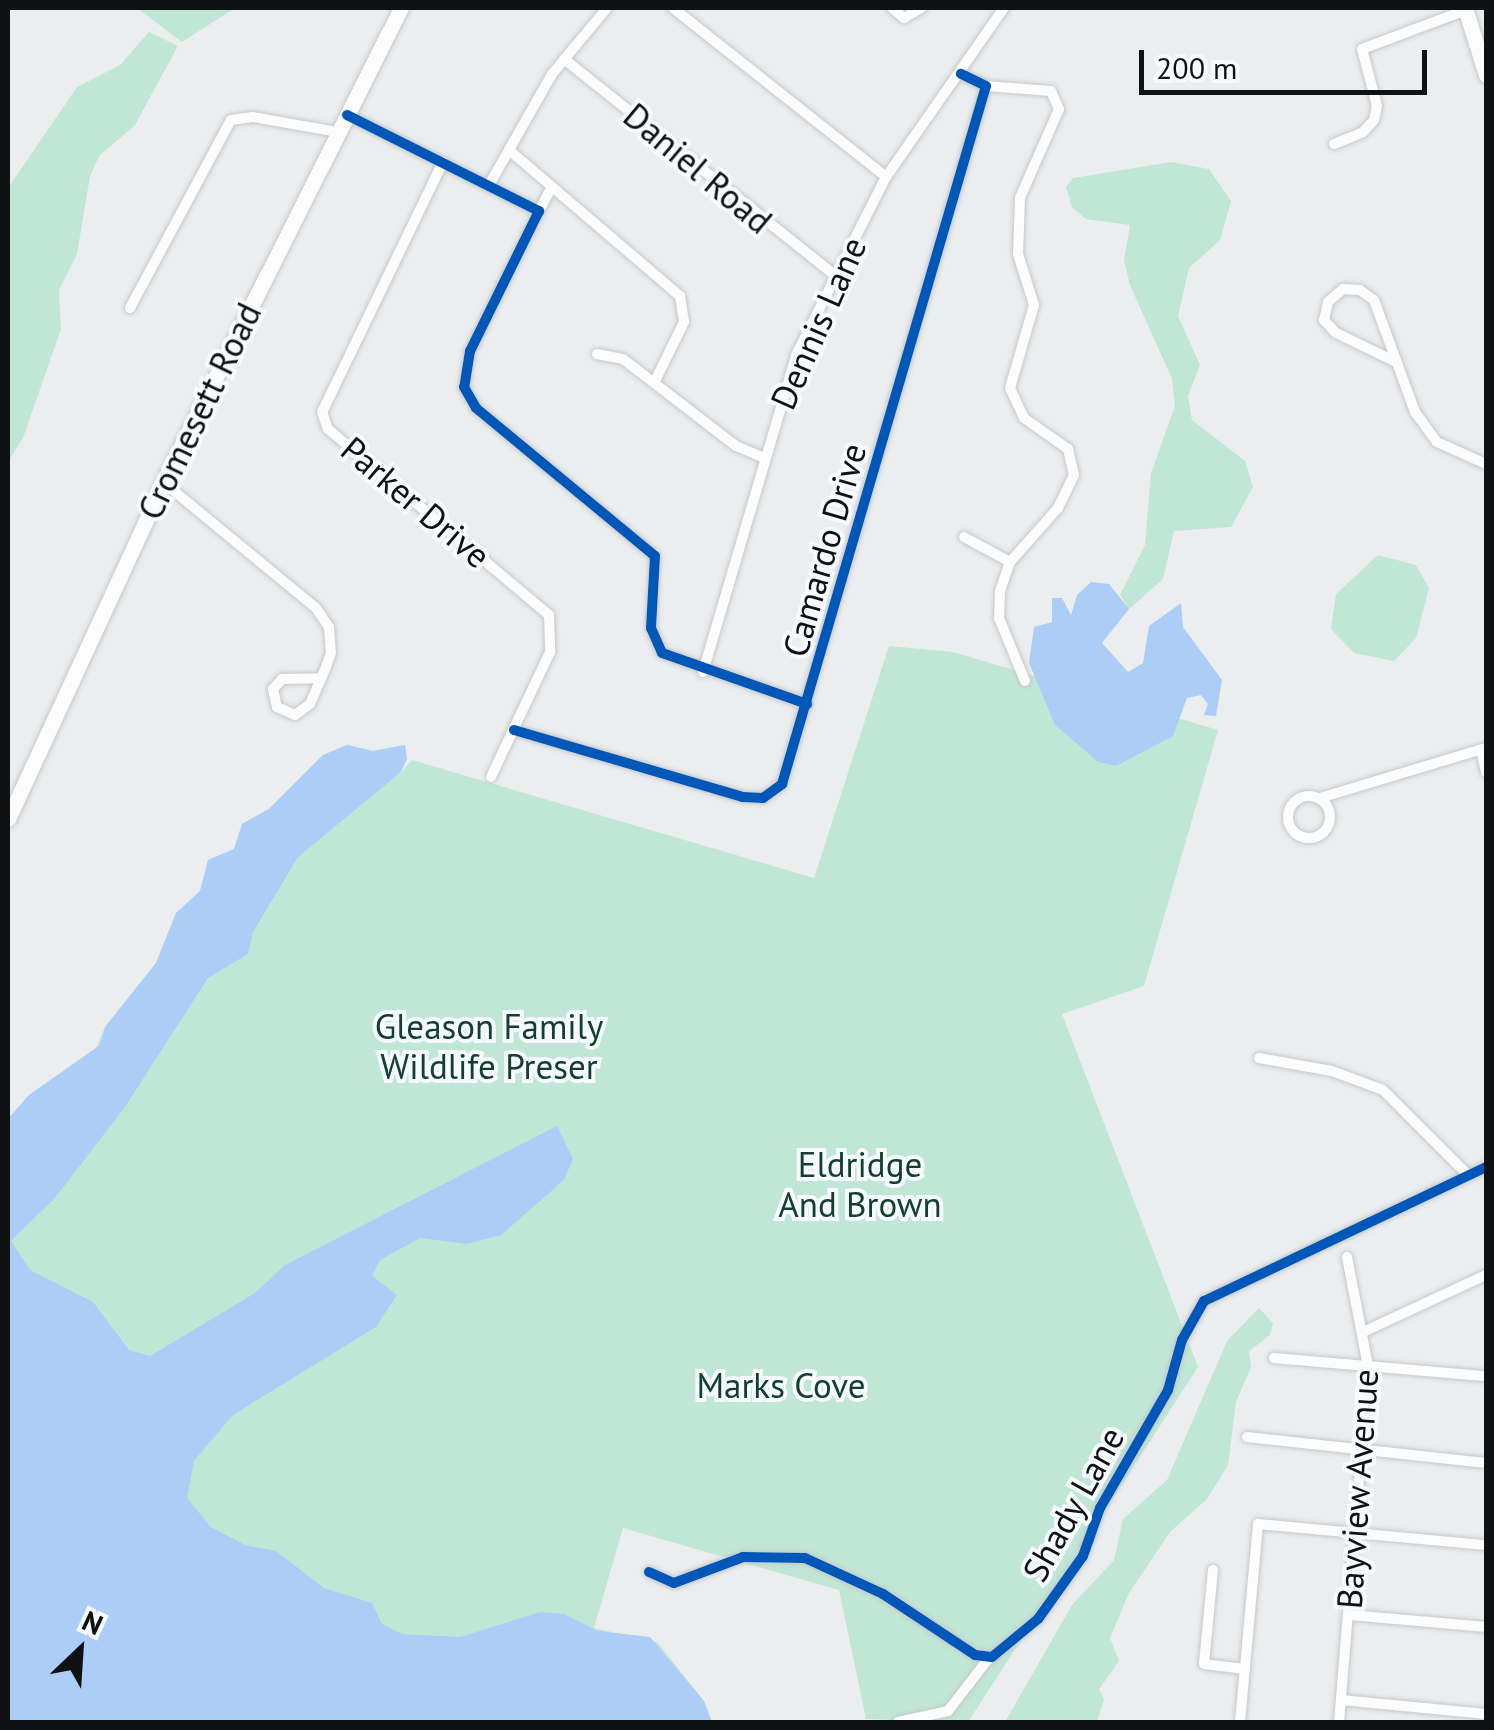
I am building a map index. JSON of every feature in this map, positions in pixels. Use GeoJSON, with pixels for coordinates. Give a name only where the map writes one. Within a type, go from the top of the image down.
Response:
{"type":"FeatureCollection","features":[{"type":"Feature","properties":{"kind":"street","name":"Cromesett Road"},"geometry":{"type":"LineString","coordinates":[[8,819],[163,482],[400,8]]}},
{"type":"Feature","properties":{"kind":"street"},"geometry":{"type":"LineString","coordinates":[[488,185],[564,59],[607,8]]}},
{"type":"Feature","properties":{"kind":"street"},"geometry":{"type":"LineString","coordinates":[[672,8],[886,177]]}},
{"type":"Feature","properties":{"kind":"street"},"geometry":{"type":"LineString","coordinates":[[892,8],[904,18],[921,8]]}},
{"type":"Feature","properties":{"kind":"street","name":"Dennis Lane"},"geometry":{"type":"LineString","coordinates":[[703,672],[786,377],[886,177],[1004,8]]}},
{"type":"Feature","properties":{"kind":"street"},"geometry":{"type":"LineString","coordinates":[[1334,144],[1364,132],[1374,120],[1376,106],[1362,50],[1465,9],[1486,75]]}},
{"type":"Feature","properties":{"kind":"street","name":"Daniel Road"},"geometry":{"type":"LineString","coordinates":[[564,59],[835,274]]}},
{"type":"Feature","properties":{"kind":"street"},"geometry":{"type":"LineString","coordinates":[[961,74],[986,86],[1051,91],[1058,122],[1020,198],[1018,254],[1034,305],[1010,388],[1024,418],[1068,449],[1074,475],[1066,496],[1010,562],[999,618],[1026,681]]}},
{"type":"Feature","properties":{"kind":"street","name":"Camardo Drive"},"geometry":{"type":"LineString","coordinates":[[514,730],[755,799],[782,784],[986,86]]}},
{"type":"Feature","properties":{"kind":"street"},"geometry":{"type":"LineString","coordinates":[[347,115],[539,211]]}},
{"type":"Feature","properties":{"kind":"street"},"geometry":{"type":"LineString","coordinates":[[130,308],[231,120],[254,118],[338,132]]}},
{"type":"Feature","properties":{"kind":"street"},"geometry":{"type":"LineString","coordinates":[[509,150],[680,296],[684,322],[656,382]]}},
{"type":"Feature","properties":{"kind":"street","name":"Parker Drive"},"geometry":{"type":"LineString","coordinates":[[442,162],[336,373],[323,419],[549,615],[550,652],[491,777]]}},
{"type":"Feature","properties":{"kind":"street"},"geometry":{"type":"LineString","coordinates":[[552,186],[470,351],[464,387],[476,408],[655,556],[651,628],[657,648],[703,672],[807,704]]}},
{"type":"Feature","properties":{"kind":"street"},"geometry":{"type":"LineString","coordinates":[[1396,362],[1336,334],[1324,320],[1328,302],[1343,290],[1360,290],[1374,300],[1415,412],[1437,442],[1486,464]]}},
{"type":"Feature","properties":{"kind":"street"},"geometry":{"type":"LineString","coordinates":[[597,354],[623,359],[736,446],[764,458]]}},
{"type":"Feature","properties":{"kind":"street"},"geometry":{"type":"LineString","coordinates":[[163,482],[324,617],[332,646],[321,678],[302,712],[282,712],[274,702],[282,679],[321,678]]}},
{"type":"Feature","properties":{"kind":"street"},"geometry":{"type":"LineString","coordinates":[[964,536],[1010,562]]}},
{"type":"Feature","properties":{"kind":"street"},"geometry":{"type":"LineString","coordinates":[[1320,798],[1330,811],[1328,828],[1315,838],[1298,835],[1288,822],[1291,806],[1304,796],[1320,798],[1484,749],[1486,772]]}},
{"type":"Feature","properties":{"kind":"street"},"geometry":{"type":"LineString","coordinates":[[1259,1058],[1332,1071],[1383,1090],[1468,1175]]}},
{"type":"Feature","properties":{"kind":"street","name":"Shady Lane"},"geometry":{"type":"LineString","coordinates":[[898,1722],[948,1711],[989,1658],[1038,1619],[1083,1556],[1100,1508],[1168,1390],[1182,1340],[1204,1302],[1486,1167]]}},
{"type":"Feature","properties":{"kind":"street","name":"Bayview Avenue"},"geometry":{"type":"LineString","coordinates":[[1339,1722],[1358,1533],[1368,1366],[1347,1257]]}},
{"type":"Feature","properties":{"kind":"street"},"geometry":{"type":"LineString","coordinates":[[1363,1332],[1486,1276]]}},
{"type":"Feature","properties":{"kind":"street"},"geometry":{"type":"LineString","coordinates":[[1274,1358],[1486,1376]]}},
{"type":"Feature","properties":{"kind":"street"},"geometry":{"type":"LineString","coordinates":[[1246,1437],[1486,1463]]}},
{"type":"Feature","properties":{"kind":"street"},"geometry":{"type":"LineString","coordinates":[[1240,1722],[1258,1524],[1486,1546]]}},
{"type":"Feature","properties":{"kind":"street"},"geometry":{"type":"LineString","coordinates":[[650,1572],[674,1582],[743,1558],[805,1558],[852,1577],[970,1653],[989,1658]]}},
{"type":"Feature","properties":{"kind":"street"},"geometry":{"type":"LineString","coordinates":[[1214,1570],[1204,1664],[1245,1668]]}},
{"type":"Feature","properties":{"kind":"street"},"geometry":{"type":"LineString","coordinates":[[1350,1615],[1486,1627]]}},
{"type":"Feature","properties":{"kind":"street"},"geometry":{"type":"LineString","coordinates":[[1341,1700],[1486,1714]]}},
{"type":"Feature","properties":{"kind":"green space"},"geometry":{"type":"Polygon","coordinates":[[[137,8],[235,8],[182,42],[137,8]]]}},
{"type":"Feature","properties":{"kind":"green space"},"geometry":{"type":"Polygon","coordinates":[[[149,32],[178,46],[135,125],[99,156],[90,176],[77,254],[59,290],[61,329],[23,438],[8,462],[8,188],[77,87],[120,65],[149,32]]]}},
{"type":"Feature","properties":{"kind":"green space"},"geometry":{"type":"Polygon","coordinates":[[[1171,162],[1209,169],[1231,201],[1220,240],[1189,268],[1178,316],[1200,365],[1188,396],[1192,420],[1245,461],[1253,487],[1231,527],[1174,531],[1163,579],[1129,609],[1120,595],[1145,545],[1151,473],[1175,406],[1172,379],[1130,285],[1124,261],[1130,225],[1086,219],[1072,207],[1066,187],[1073,178],[1171,162]]]}},
{"type":"Feature","properties":{"kind":"green space"},"geometry":{"type":"Polygon","coordinates":[[[1378,555],[1416,565],[1429,588],[1416,638],[1394,661],[1354,653],[1331,629],[1336,594],[1378,555]]]}},
{"type":"Feature","properties":{"kind":"green space"},"geometry":{"type":"Polygon","coordinates":[[[889,646],[953,652],[1218,730],[1144,986],[1062,1014],[1198,1367],[968,1722],[866,1719],[839,1590],[623,1528],[594,1628],[657,1642],[704,1701],[712,1722],[212,1722],[19,1563],[8,1119],[29,1095],[94,1052],[105,1027],[156,963],[176,913],[200,891],[208,860],[234,849],[242,824],[269,809],[323,755],[347,745],[373,751],[405,745],[407,759],[396,778],[412,760],[814,878],[889,646]]]}},
{"type":"Feature","properties":{"kind":"green space"},"geometry":{"type":"Polygon","coordinates":[[[1259,1308],[1273,1323],[1270,1335],[1249,1351],[1251,1367],[1236,1402],[1228,1465],[1207,1499],[1170,1532],[1129,1593],[1110,1638],[1119,1661],[1099,1689],[1104,1700],[1097,1722],[1005,1722],[1072,1605],[1114,1560],[1123,1519],[1167,1480],[1227,1341],[1259,1308]]]}},
{"type":"Feature","properties":{"kind":"water"},"geometry":{"type":"Polygon","coordinates":[[[1091,582],[1109,584],[1129,609],[1102,643],[1128,672],[1143,663],[1149,626],[1181,603],[1183,627],[1222,680],[1216,716],[1204,715],[1208,704],[1201,695],[1187,698],[1173,736],[1116,766],[1098,762],[1055,725],[1029,663],[1034,627],[1052,622],[1052,598],[1062,598],[1071,615],[1077,595],[1091,582]]]}},
{"type":"Feature","properties":{"kind":"water"},"geometry":{"type":"Polygon","coordinates":[[[347,745],[373,751],[405,745],[407,759],[401,772],[298,857],[253,932],[248,954],[208,978],[125,1107],[55,1198],[11,1241],[30,1270],[93,1302],[129,1350],[150,1356],[255,1293],[285,1265],[557,1126],[573,1159],[564,1180],[501,1235],[467,1244],[420,1238],[380,1260],[372,1276],[397,1295],[376,1327],[233,1415],[194,1461],[187,1498],[211,1527],[245,1545],[276,1551],[324,1588],[372,1603],[382,1624],[402,1634],[460,1637],[540,1612],[564,1614],[598,1631],[650,1637],[704,1701],[712,1722],[8,1722],[8,1119],[29,1095],[100,1045],[105,1027],[156,963],[176,913],[200,891],[208,860],[234,849],[242,824],[269,809],[323,755],[347,745]]]}},
{"type":"Feature","properties":{"kind":"cycle path"},"geometry":{"type":"LineString","coordinates":[[514,730],[743,797],[763,798],[782,784],[986,86],[961,74]]}},
{"type":"Feature","properties":{"kind":"cycle path"},"geometry":{"type":"LineString","coordinates":[[347,115],[539,211],[470,351],[464,387],[476,408],[655,556],[651,628],[662,653],[807,704]]}},
{"type":"Feature","properties":{"kind":"cycle path"},"geometry":{"type":"LineString","coordinates":[[649,1572],[674,1583],[743,1557],[805,1558],[883,1594],[975,1655],[992,1657],[1038,1619],[1083,1556],[1100,1508],[1168,1390],[1182,1340],[1204,1301],[1486,1167]]}},
{"type":"Feature","properties":{"kind":"park label","name":"Gleason Family Wildlife Preser"},"geometry":{"type":"Point","coordinates":[489,1046]}},
{"type":"Feature","properties":{"kind":"park label","name":"Eldridge And Brown"},"geometry":{"type":"Point","coordinates":[860,1184]}},
{"type":"Feature","properties":{"kind":"park label","name":"Marks Cove"},"geometry":{"type":"Point","coordinates":[781,1385]}}]}
